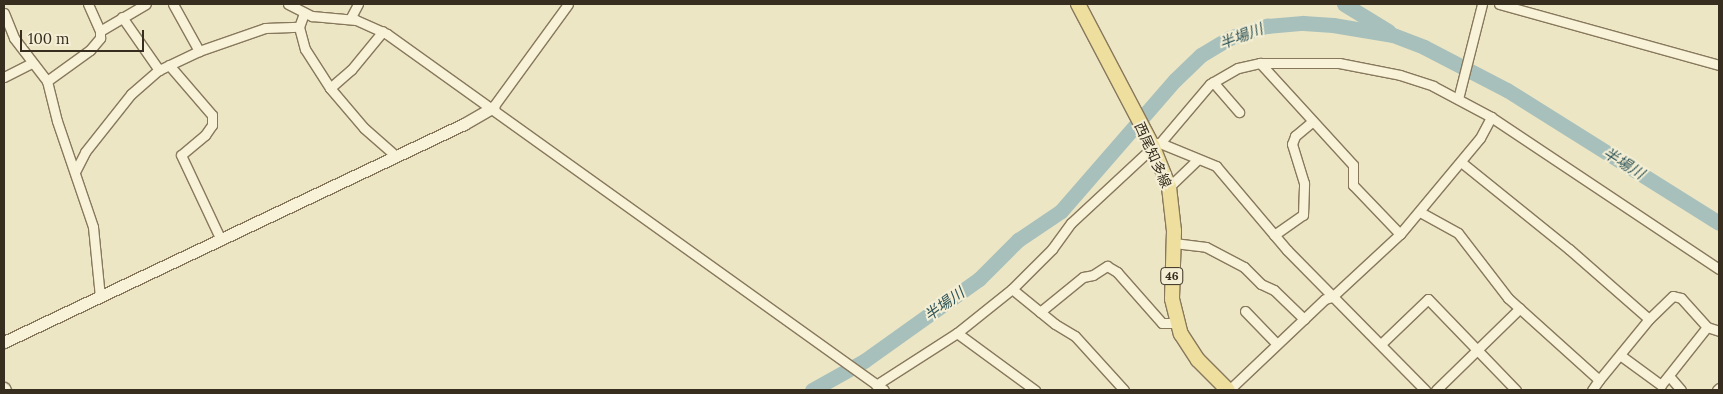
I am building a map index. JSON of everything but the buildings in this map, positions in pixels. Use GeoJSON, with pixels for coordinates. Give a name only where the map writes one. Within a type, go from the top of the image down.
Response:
{"type":"FeatureCollection","features":[{"type":"Feature","properties":{"kind":"main road","name":"西尾知多線"},"geometry":{"type":"LineString","coordinates":[[1078,4],[1128,100],[1153,142],[1169,187],[1174,243],[1172,299],[1177,323],[1188,348],[1228,390]]}},
{"type":"Feature","properties":{"kind":"street"},"geometry":{"type":"LineString","coordinates":[[47,81],[90,50],[100,38],[100,31],[88,4]]}},
{"type":"Feature","properties":{"kind":"street"},"geometry":{"type":"LineString","coordinates":[[100,31],[146,4]]}},
{"type":"Feature","properties":{"kind":"street"},"geometry":{"type":"LineString","coordinates":[[173,4],[199,51]]}},
{"type":"Feature","properties":{"kind":"street"},"geometry":{"type":"LineString","coordinates":[[288,4],[304,13],[350,19],[383,32],[493,107],[877,385],[957,333],[1012,288],[1052,248],[1070,223],[1213,82],[1238,68],[1260,63],[1313,61],[1362,66],[1417,79],[1458,97],[1719,269]]}},
{"type":"Feature","properties":{"kind":"street"},"geometry":{"type":"LineString","coordinates":[[350,19],[358,4]]}},
{"type":"Feature","properties":{"kind":"street"},"geometry":{"type":"LineString","coordinates":[[4,342],[482,116],[493,107],[568,4]]}},
{"type":"Feature","properties":{"kind":"street"},"geometry":{"type":"LineString","coordinates":[[1458,97],[1482,4]]}},
{"type":"Feature","properties":{"kind":"street"},"geometry":{"type":"LineString","coordinates":[[1499,4],[1719,65]]}},
{"type":"Feature","properties":{"kind":"street"},"geometry":{"type":"LineString","coordinates":[[304,13],[299,27],[305,49],[330,88],[364,128],[396,156]]}},
{"type":"Feature","properties":{"kind":"street"},"geometry":{"type":"LineString","coordinates":[[4,14],[14,38],[47,81],[57,121],[76,170],[93,227],[100,297]]}},
{"type":"Feature","properties":{"kind":"street"},"geometry":{"type":"LineString","coordinates":[[122,17],[159,70]]}},
{"type":"Feature","properties":{"kind":"street"},"geometry":{"type":"LineString","coordinates":[[76,170],[126,100],[159,70],[199,51],[265,28],[299,27]]}},
{"type":"Feature","properties":{"kind":"street"},"geometry":{"type":"LineString","coordinates":[[330,88],[351,70],[383,32]]}},
{"type":"Feature","properties":{"kind":"street"},"geometry":{"type":"LineString","coordinates":[[4,76],[32,62]]}},
{"type":"Feature","properties":{"kind":"street"},"geometry":{"type":"LineString","coordinates":[[1260,63],[1354,165],[1353,185],[1400,234]]}},
{"type":"Feature","properties":{"kind":"street"},"geometry":{"type":"LineString","coordinates":[[169,66],[212,115],[212,124],[205,135],[181,155],[221,240]]}},
{"type":"Feature","properties":{"kind":"street"},"geometry":{"type":"LineString","coordinates":[[1213,82],[1238,112]]}},
{"type":"Feature","properties":{"kind":"street"},"geometry":{"type":"LineString","coordinates":[[1228,390],[1324,299],[1332,297],[1400,234],[1461,162],[1491,117]]}},
{"type":"Feature","properties":{"kind":"street"},"geometry":{"type":"LineString","coordinates":[[1274,236],[1303,215],[1304,183],[1292,144],[1295,136],[1313,121]]}},
{"type":"Feature","properties":{"kind":"street"},"geometry":{"type":"LineString","coordinates":[[1153,142],[1216,166],[1274,236],[1332,297],[1426,390]]}},
{"type":"Feature","properties":{"kind":"street"},"geometry":{"type":"LineString","coordinates":[[1169,187],[1197,160]]}},
{"type":"Feature","properties":{"kind":"street"},"geometry":{"type":"LineString","coordinates":[[1461,162],[1569,249],[1649,319]]}},
{"type":"Feature","properties":{"kind":"street"},"geometry":{"type":"LineString","coordinates":[[1420,212],[1458,233],[1502,291],[1599,380]]}},
{"type":"Feature","properties":{"kind":"street"},"geometry":{"type":"LineString","coordinates":[[1174,243],[1206,247],[1244,267],[1261,284],[1274,290],[1304,319]]}},
{"type":"Feature","properties":{"kind":"street"},"geometry":{"type":"LineString","coordinates":[[1040,312],[1083,277],[1093,275],[1107,266],[1117,272],[1162,323],[1177,323]]}},
{"type":"Feature","properties":{"kind":"street"},"geometry":{"type":"LineString","coordinates":[[1012,288],[1040,312],[1075,336],[1124,390]]}},
{"type":"Feature","properties":{"kind":"street"},"geometry":{"type":"LineString","coordinates":[[1592,390],[1649,319],[1676,296],[1707,327],[1719,331]]}},
{"type":"Feature","properties":{"kind":"street"},"geometry":{"type":"LineString","coordinates":[[1381,344],[1428,299],[1516,390]]}},
{"type":"Feature","properties":{"kind":"street"},"geometry":{"type":"LineString","coordinates":[[1436,390],[1520,308]]}},
{"type":"Feature","properties":{"kind":"street"},"geometry":{"type":"LineString","coordinates":[[1245,311],[1277,344]]}},
{"type":"Feature","properties":{"kind":"street"},"geometry":{"type":"LineString","coordinates":[[1620,355],[1661,385],[1684,358],[1692,341],[1707,327]]}},
{"type":"Feature","properties":{"kind":"street"},"geometry":{"type":"LineString","coordinates":[[957,333],[1035,390]]}},
{"type":"Feature","properties":{"kind":"street"},"geometry":{"type":"LineString","coordinates":[[1669,376],[1681,390]]}},
{"type":"Feature","properties":{"kind":"waterway"},"geometry":{"type":"LineString","coordinates":[[1344,4],[1388,31]]}},
{"type":"Feature","properties":{"kind":"waterway","name":"半場川"},"geometry":{"type":"LineString","coordinates":[[812,390],[864,361],[979,279],[1018,240],[1061,211],[1175,80],[1201,55],[1229,38],[1267,26],[1303,23],[1333,25],[1393,35],[1424,47],[1507,90],[1719,223]]}}]}
